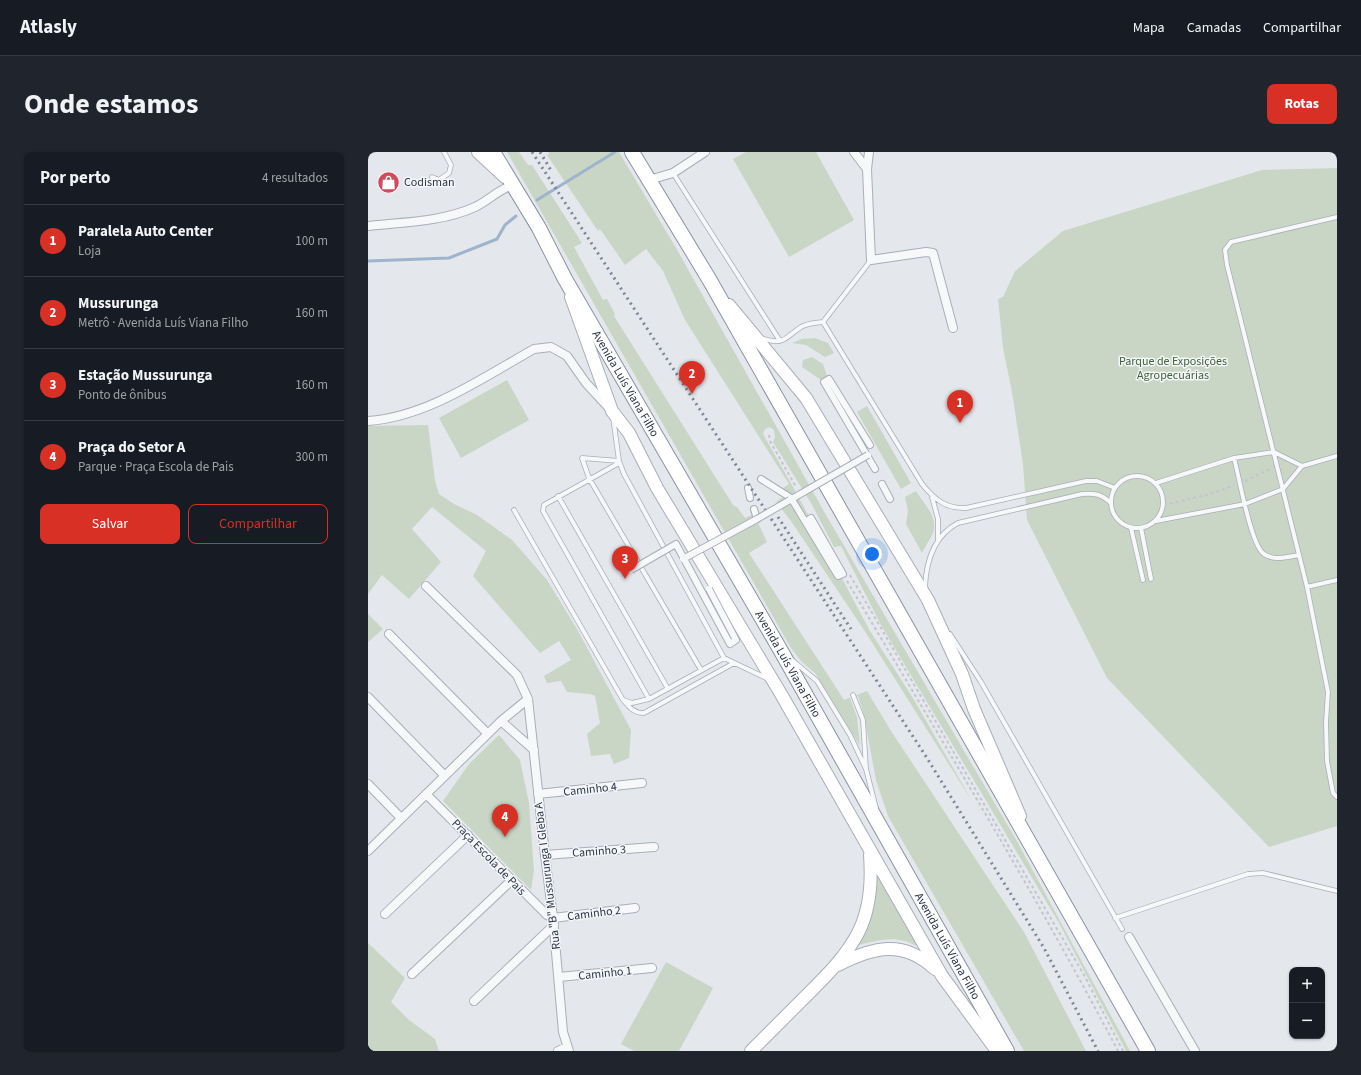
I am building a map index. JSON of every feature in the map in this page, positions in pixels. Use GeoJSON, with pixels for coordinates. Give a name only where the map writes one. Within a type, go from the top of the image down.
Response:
{"type":"FeatureCollection","features":[{"type":"Feature","properties":{"kind":"highway","name":"Avenida Luís Viana Filho"},"geometry":{"type":"LineString","coordinates":[[493,152],[539,228],[566,279],[781,652],[1007,1051]]}},
{"type":"Feature","properties":{"kind":"highway"},"geometry":{"type":"LineString","coordinates":[[632,152],[708,279],[1148,1051]]}},
{"type":"Feature","properties":{"kind":"main road","name":"Avenida Luís Viana Filho"},"geometry":{"type":"LineString","coordinates":[[478,152],[511,182]]}},
{"type":"Feature","properties":{"kind":"main road","name":"Avenida Luís Viana Filho"},"geometry":{"type":"LineString","coordinates":[[566,279],[582,331],[612,411],[628,433],[657,488],[781,694],[942,976],[997,1051]]}},
{"type":"Feature","properties":{"kind":"main road"},"geometry":{"type":"LineString","coordinates":[[708,279],[806,398],[926,598],[962,674],[974,709],[1041,865]]}},
{"type":"Feature","properties":{"kind":"main road"},"geometry":{"type":"LineString","coordinates":[[751,1051],[835,966],[859,932],[871,886],[870,852]]}},
{"type":"Feature","properties":{"kind":"main road"},"geometry":{"type":"LineString","coordinates":[[835,966],[860,954],[879,949],[897,949],[913,953],[926,961],[942,976]]}},
{"type":"Feature","properties":{"kind":"street"},"geometry":{"type":"LineString","coordinates":[[649,180],[673,173],[705,152]]}},
{"type":"Feature","properties":{"kind":"street"},"geometry":{"type":"LineString","coordinates":[[854,152],[867,169]]}},
{"type":"Feature","properties":{"kind":"street"},"geometry":{"type":"LineString","coordinates":[[869,152],[867,169],[871,260],[926,252],[933,253],[953,328]]}},
{"type":"Feature","properties":{"kind":"street"},"geometry":{"type":"LineString","coordinates":[[368,226],[436,218],[454,214],[475,207],[511,182]]}},
{"type":"Feature","properties":{"kind":"street"},"geometry":{"type":"LineString","coordinates":[[368,421],[395,416],[432,404],[451,396],[534,349],[551,347],[567,356],[597,396],[612,411]]}},
{"type":"Feature","properties":{"kind":"street"},"geometry":{"type":"LineString","coordinates":[[870,445],[829,379],[824,382],[875,469]]}},
{"type":"Feature","properties":{"kind":"street"},"geometry":{"type":"LineString","coordinates":[[683,559],[757,519],[791,498],[868,455]]}},
{"type":"Feature","properties":{"kind":"street"},"geometry":{"type":"LineString","coordinates":[[760,480],[791,498],[838,576],[843,574],[811,518],[808,520],[829,556]]}},
{"type":"Feature","properties":{"kind":"street"},"geometry":{"type":"LineString","coordinates":[[882,484],[890,499]]}},
{"type":"Feature","properties":{"kind":"street"},"geometry":{"type":"LineString","coordinates":[[748,488],[750,498]]}},
{"type":"Feature","properties":{"kind":"street"},"geometry":{"type":"LineString","coordinates":[[754,508],[757,519]]}},
{"type":"Feature","properties":{"kind":"street"},"geometry":{"type":"LineString","coordinates":[[629,567],[631,570],[676,544],[730,644],[736,640],[709,589],[707,590],[730,637]]}},
{"type":"Feature","properties":{"kind":"street","name":"Rua \"B\" Mussurunga I Gleba A"},"geometry":{"type":"LineString","coordinates":[[426,586],[517,675],[528,699],[545,855],[554,921],[562,1032],[568,1049]]}},
{"type":"Feature","properties":{"kind":"street"},"geometry":{"type":"LineString","coordinates":[[389,634],[488,733]]}},
{"type":"Feature","properties":{"kind":"street"},"geometry":{"type":"LineString","coordinates":[[368,697],[444,775]]}},
{"type":"Feature","properties":{"kind":"street"},"geometry":{"type":"LineString","coordinates":[[368,850],[488,733],[528,699]]}},
{"type":"Feature","properties":{"kind":"street"},"geometry":{"type":"LineString","coordinates":[[501,721],[534,750]]}},
{"type":"Feature","properties":{"kind":"street","name":"Caminho 4"},"geometry":{"type":"LineString","coordinates":[[538,794],[642,783]]}},
{"type":"Feature","properties":{"kind":"street"},"geometry":{"type":"LineString","coordinates":[[368,784],[401,818]]}},
{"type":"Feature","properties":{"kind":"street","name":"Praça Escola de Pais"},"geometry":{"type":"LineString","coordinates":[[426,794],[468,835],[541,911],[554,921]]}},
{"type":"Feature","properties":{"kind":"street"},"geometry":{"type":"LineString","coordinates":[[385,914],[468,835]]}},
{"type":"Feature","properties":{"kind":"street","name":"Caminho 3"},"geometry":{"type":"LineString","coordinates":[[545,855],[654,847]]}},
{"type":"Feature","properties":{"kind":"street"},"geometry":{"type":"LineString","coordinates":[[412,974],[512,880]]}},
{"type":"Feature","properties":{"kind":"street","name":"Caminho 2"},"geometry":{"type":"LineString","coordinates":[[554,921],[635,908]]}},
{"type":"Feature","properties":{"kind":"street"},"geometry":{"type":"LineString","coordinates":[[474,1001],[554,921]]}},
{"type":"Feature","properties":{"kind":"street"},"geometry":{"type":"LineString","coordinates":[[1129,937],[1195,1051]]}},
{"type":"Feature","properties":{"kind":"street","name":"Caminho 1"},"geometry":{"type":"LineString","coordinates":[[559,977],[652,968]]}},
{"type":"Feature","properties":{"kind":"street"},"geometry":{"type":"LineString","coordinates":[[558,1051],[568,1049]]}},
{"type":"Feature","properties":{"kind":"lane"},"geometry":{"type":"LineString","coordinates":[[432,177],[439,180],[449,172],[451,165],[444,152]]}},
{"type":"Feature","properties":{"kind":"lane"},"geometry":{"type":"LineString","coordinates":[[673,173],[780,341]]}},
{"type":"Feature","properties":{"kind":"lane"},"geometry":{"type":"LineString","coordinates":[[1337,217],[1231,242],[1225,250],[1227,265],[1308,587],[1328,692],[1326,722],[1327,761],[1334,792],[1337,797]]}},
{"type":"Feature","properties":{"kind":"lane"},"geometry":{"type":"LineString","coordinates":[[751,333],[769,340],[780,341],[787,339],[805,325],[823,322],[871,260]]}},
{"type":"Feature","properties":{"kind":"lane"},"geometry":{"type":"LineString","coordinates":[[823,322],[913,469],[932,496],[942,504],[953,508],[966,508],[1086,481],[1097,481],[1115,488]]}},
{"type":"Feature","properties":{"kind":"lane"},"geometry":{"type":"LineString","coordinates":[[612,411],[619,462],[724,658],[734,664],[759,673],[769,680],[781,694]]}},
{"type":"Feature","properties":{"kind":"lane"},"geometry":{"type":"LineString","coordinates":[[1156,483],[1234,458],[1274,452],[1302,466]]}},
{"type":"Feature","properties":{"kind":"lane"},"geometry":{"type":"LineString","coordinates":[[1122,929],[981,682],[926,598],[929,562],[932,550],[938,540],[949,528],[968,520],[1082,494],[1094,493],[1102,495],[1111,503],[1117,519],[1131,528],[1141,528],[1156,521],[1245,504],[1283,489],[1302,466],[1337,456]]}},
{"type":"Feature","properties":{"kind":"lane"},"geometry":{"type":"LineString","coordinates":[[619,462],[582,458],[589,478],[701,670]]}},
{"type":"Feature","properties":{"kind":"lane"},"geometry":{"type":"LineString","coordinates":[[1234,458],[1254,541],[1263,554],[1277,559],[1299,555]]}},
{"type":"Feature","properties":{"kind":"lane"},"geometry":{"type":"LineString","coordinates":[[619,462],[544,505],[543,511],[649,699]]}},
{"type":"Feature","properties":{"kind":"lane"},"geometry":{"type":"LineString","coordinates":[[1111,503],[1115,488],[1126,478],[1134,475],[1150,478],[1156,483],[1164,497],[1164,505],[1161,514],[1156,521]]}},
{"type":"Feature","properties":{"kind":"lane"},"geometry":{"type":"LineString","coordinates":[[558,496],[668,689]]}},
{"type":"Feature","properties":{"kind":"lane"},"geometry":{"type":"LineString","coordinates":[[932,496],[938,519],[938,540]]}},
{"type":"Feature","properties":{"kind":"lane"},"geometry":{"type":"LineString","coordinates":[[514,510],[623,700],[631,710],[638,713],[644,713],[734,664]]}},
{"type":"Feature","properties":{"kind":"lane"},"geometry":{"type":"LineString","coordinates":[[1131,528],[1144,580]]}},
{"type":"Feature","properties":{"kind":"lane"},"geometry":{"type":"LineString","coordinates":[[1141,528],[1151,579]]}},
{"type":"Feature","properties":{"kind":"lane"},"geometry":{"type":"LineString","coordinates":[[1308,587],[1337,580]]}},
{"type":"Feature","properties":{"kind":"lane"},"geometry":{"type":"LineString","coordinates":[[781,652],[806,670],[817,681],[850,735],[866,769]]}},
{"type":"Feature","properties":{"kind":"lane"},"geometry":{"type":"LineString","coordinates":[[623,700],[632,703],[649,699],[724,658]]}},
{"type":"Feature","properties":{"kind":"lane"},"geometry":{"type":"LineString","coordinates":[[853,695],[863,720],[866,749],[866,769],[881,830]]}},
{"type":"Feature","properties":{"kind":"lane"},"geometry":{"type":"LineString","coordinates":[[857,752],[864,752],[866,749]]}},
{"type":"Feature","properties":{"kind":"lane"},"geometry":{"type":"LineString","coordinates":[[1115,918],[1248,874],[1263,873],[1337,891]]}},
{"type":"Feature","properties":{"kind":"path"},"geometry":{"type":"LineString","coordinates":[[769,435],[770,441],[797,490]]}},
{"type":"Feature","properties":{"kind":"path"},"geometry":{"type":"LineString","coordinates":[[1164,505],[1214,493],[1278,465]]}},
{"type":"Feature","properties":{"kind":"path"},"geometry":{"type":"LineString","coordinates":[[623,555],[629,567]]}},
{"type":"Feature","properties":{"kind":"path"},"geometry":{"type":"LineString","coordinates":[[850,574],[1084,975],[1124,1051]]}},
{"type":"Feature","properties":{"kind":"path"},"geometry":{"type":"LineString","coordinates":[[847,580],[1005,847],[1081,981],[1118,1051]]}},
{"type":"Feature","properties":{"kind":"green space"},"geometry":{"type":"Polygon","coordinates":[[[507,152],[519,152],[528,165],[532,165],[582,243],[574,247],[603,300],[607,299],[615,314],[614,316],[733,505],[737,507],[745,518],[754,514],[767,542],[749,553],[844,700],[867,691],[891,731],[1024,932],[1086,1051],[1024,1051],[888,816],[876,780],[864,715],[858,696],[850,698],[857,717],[860,746],[815,673],[801,661],[791,648],[507,152]]]}},
{"type":"Feature","properties":{"kind":"green space"},"geometry":{"type":"Polygon","coordinates":[[[548,152],[619,152],[676,248],[826,515],[1018,843],[1130,1051],[1126,1051],[1059,923],[881,625],[841,546],[834,547],[811,503],[773,442],[775,437],[774,430],[770,427],[765,429],[763,434],[797,494],[870,631],[913,698],[972,801],[866,633],[791,521],[776,502],[787,494],[783,488],[789,484],[685,320],[663,271],[646,249],[625,265],[600,229],[598,231],[547,155],[549,154],[548,152]]]}},
{"type":"Feature","properties":{"kind":"green space"},"geometry":{"type":"Polygon","coordinates":[[[746,152],[816,152],[854,220],[789,257],[733,159],[746,152]]]}},
{"type":"Feature","properties":{"kind":"green space","name":"Parque de Exposições Agropecuárias"},"geometry":{"type":"Polygon","coordinates":[[[1337,168],[1337,826],[1269,847],[1107,678],[1027,520],[1023,464],[1012,392],[1003,348],[998,299],[1003,297],[1015,271],[1063,231],[1262,170],[1337,168]]]}},
{"type":"Feature","properties":{"kind":"green space"},"geometry":{"type":"Polygon","coordinates":[[[815,338],[828,343],[834,353],[825,357],[806,345],[792,343],[802,339],[815,338]]]}},
{"type":"Feature","properties":{"kind":"green space"},"geometry":{"type":"Polygon","coordinates":[[[812,357],[823,364],[827,376],[821,380],[802,367],[803,360],[812,357]]]}},
{"type":"Feature","properties":{"kind":"green space"},"geometry":{"type":"Polygon","coordinates":[[[507,380],[529,420],[461,458],[439,418],[507,380]]]}},
{"type":"Feature","properties":{"kind":"green space"},"geometry":{"type":"Polygon","coordinates":[[[867,406],[911,483],[901,489],[857,412],[867,406]]]}},
{"type":"Feature","properties":{"kind":"green space"},"geometry":{"type":"Polygon","coordinates":[[[428,425],[435,481],[439,494],[454,504],[477,515],[512,540],[547,580],[577,629],[631,730],[629,758],[614,764],[610,754],[591,756],[587,734],[600,723],[595,696],[590,694],[567,692],[561,681],[547,683],[544,676],[571,660],[559,641],[540,653],[473,576],[486,551],[432,507],[412,529],[441,562],[409,599],[382,575],[368,594],[368,426],[428,425]]]}},
{"type":"Feature","properties":{"kind":"green space"},"geometry":{"type":"Polygon","coordinates":[[[916,491],[929,510],[934,521],[933,533],[922,553],[906,524],[908,511],[905,497],[916,491]]]}},
{"type":"Feature","properties":{"kind":"green space"},"geometry":{"type":"Polygon","coordinates":[[[368,614],[383,629],[368,642],[368,614]]]}},
{"type":"Feature","properties":{"kind":"green space"},"geometry":{"type":"Polygon","coordinates":[[[499,735],[520,760],[529,803],[534,871],[531,890],[443,801],[469,764],[499,735]]]}},
{"type":"Feature","properties":{"kind":"green space"},"geometry":{"type":"Polygon","coordinates":[[[878,874],[918,947],[903,940],[896,939],[881,940],[858,945],[873,899],[878,874]]]}},
{"type":"Feature","properties":{"kind":"green space"},"geometry":{"type":"Polygon","coordinates":[[[368,943],[405,978],[391,1002],[409,1020],[435,1039],[439,1051],[368,1051],[368,943]]]}},
{"type":"Feature","properties":{"kind":"green space"},"geometry":{"type":"Polygon","coordinates":[[[666,962],[713,988],[679,1051],[634,1051],[621,1044],[666,962]]]}},
{"type":"Feature","properties":{"kind":"waterway"},"geometry":{"type":"LineString","coordinates":[[537,200],[615,152]]}},
{"type":"Feature","properties":{"kind":"waterway"},"geometry":{"type":"LineString","coordinates":[[368,261],[449,258],[497,239],[505,225],[516,216]]}},
{"type":"Feature","properties":{"kind":"railway"},"geometry":{"type":"LineString","coordinates":[[532,152],[927,758],[1044,948],[1098,1051]]}},
{"type":"Feature","properties":{"kind":"railway"},"geometry":{"type":"LineString","coordinates":[[540,152],[552,172]]}},
{"type":"Feature","properties":{"kind":"railway"},"geometry":{"type":"LineString","coordinates":[[778,517],[851,629]]}},
{"type":"Feature","properties":{"kind":"place","name":"Codisman"},"geometry":{"type":"Point","coordinates":[389,182]}},
{"type":"Feature","properties":{"kind":"place","name":"Mussurunga"},"geometry":{"type":"Point","coordinates":[692,394]}},
{"type":"Feature","properties":{"kind":"place","name":"Paralela Auto Center"},"geometry":{"type":"Point","coordinates":[960,423]}},
{"type":"Feature","properties":{"kind":"place","name":"Estação Mussurunga"},"geometry":{"type":"Point","coordinates":[625,579]}},
{"type":"Feature","properties":{"kind":"place","name":"Praça do Setor A"},"geometry":{"type":"Point","coordinates":[505,837]}}]}
